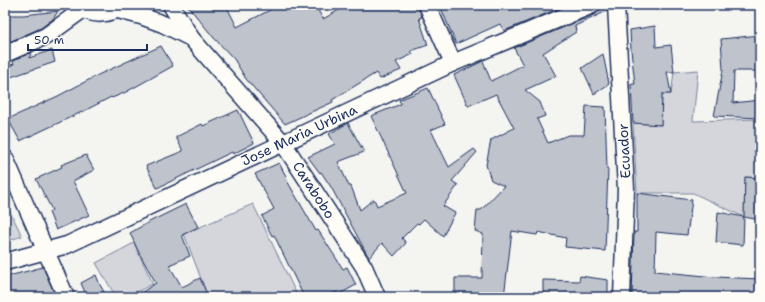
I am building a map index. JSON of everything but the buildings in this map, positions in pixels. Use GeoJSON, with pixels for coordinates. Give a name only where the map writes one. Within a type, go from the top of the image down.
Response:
{"type":"FeatureCollection","features":[{"type":"Feature","properties":{"kind":"street","name":"Carabobo"},"geometry":{"type":"LineString","coordinates":[[171,5],[191,38],[284,143],[364,267],[377,297]]}},
{"type":"Feature","properties":{"kind":"street"},"geometry":{"type":"LineString","coordinates":[[427,5],[453,63]]}},
{"type":"Feature","properties":{"kind":"street","name":"Jose Maria Urbina"},"geometry":{"type":"LineString","coordinates":[[5,262],[67,245],[453,63],[592,5]]}},
{"type":"Feature","properties":{"kind":"street","name":"Ecuador"},"geometry":{"type":"LineString","coordinates":[[616,5],[626,189],[622,297]]}},
{"type":"Feature","properties":{"kind":"street"},"geometry":{"type":"LineString","coordinates":[[5,54],[46,36],[79,7],[94,14],[106,14],[121,8]]}},
{"type":"Feature","properties":{"kind":"street","name":"Carabobo"},"geometry":{"type":"LineString","coordinates":[[121,8],[163,24],[191,38]]}},
{"type":"Feature","properties":{"kind":"street"},"geometry":{"type":"LineString","coordinates":[[5,158],[66,297]]}},
{"type":"Feature","properties":{"kind":"shaded area"},"geometry":{"type":"Polygon","coordinates":[[[698,70],[693,121],[760,119],[760,178],[745,177],[744,217],[693,193],[637,193],[633,123],[661,125],[662,94],[671,94],[674,72],[698,70]]]}},
{"type":"Feature","properties":{"kind":"shaded area"},"geometry":{"type":"Polygon","coordinates":[[[5,201],[22,236],[5,242],[5,201]]]}},
{"type":"Feature","properties":{"kind":"shaded area"},"geometry":{"type":"Polygon","coordinates":[[[253,204],[298,297],[208,297],[184,234],[253,204]]]}},
{"type":"Feature","properties":{"kind":"shaded area"},"geometry":{"type":"Polygon","coordinates":[[[134,243],[153,284],[126,297],[116,297],[96,263],[134,243]]]}}]}
